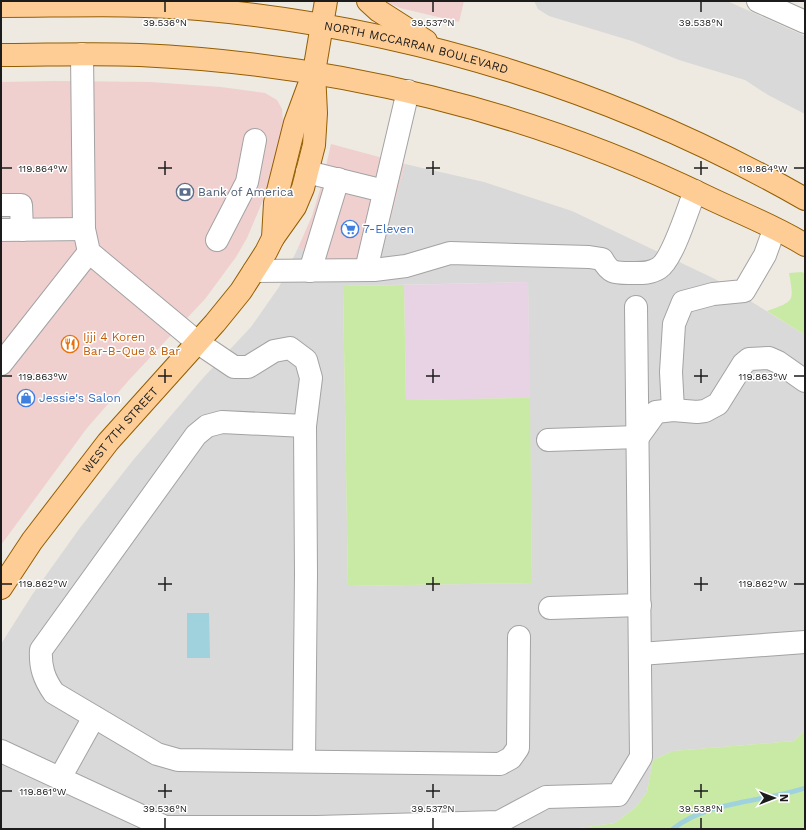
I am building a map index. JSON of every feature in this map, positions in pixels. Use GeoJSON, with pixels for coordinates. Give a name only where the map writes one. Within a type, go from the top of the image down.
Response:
{"type":"FeatureCollection","features":[{"type":"Feature","properties":{"kind":"main road","name":"WEST 7TH STREET"},"geometry":{"type":"LineString","coordinates":[[273,238],[275,202],[282,181],[291,135],[314,72],[326,1]]}},
{"type":"Feature","properties":{"kind":"main road"},"geometry":{"type":"LineString","coordinates":[[368,1],[379,11],[439,50]]}},
{"type":"Feature","properties":{"kind":"main road","name":"NORTH MCCARRAN BOULEVARD"},"geometry":{"type":"LineString","coordinates":[[1,6],[106,5],[199,9],[322,26],[439,50],[498,65],[626,111],[706,146],[805,199]]}},
{"type":"Feature","properties":{"kind":"main road"},"geometry":{"type":"LineString","coordinates":[[1,55],[140,55],[230,62],[314,72],[408,91],[471,107],[534,126],[665,176],[805,245]]}},
{"type":"Feature","properties":{"kind":"main road","name":"WEST 7TH STREET"},"geometry":{"type":"LineString","coordinates":[[1,588],[7,570],[108,442],[237,297],[273,238],[295,208],[303,188],[314,145],[316,113],[314,72]]}},
{"type":"Feature","properties":{"kind":"street"},"geometry":{"type":"LineString","coordinates":[[758,1],[805,22]]}},
{"type":"Feature","properties":{"kind":"street"},"geometry":{"type":"LineString","coordinates":[[82,54],[84,229],[89,252],[197,342],[234,367],[248,367],[274,351],[290,348],[306,360],[311,378],[305,426],[306,574],[304,761]]}},
{"type":"Feature","properties":{"kind":"street"},"geometry":{"type":"LineString","coordinates":[[366,270],[408,91]]}},
{"type":"Feature","properties":{"kind":"street"},"geometry":{"type":"LineString","coordinates":[[217,240],[247,182],[255,140]]}},
{"type":"Feature","properties":{"kind":"street"},"geometry":{"type":"LineString","coordinates":[[307,172],[384,191]]}},
{"type":"Feature","properties":{"kind":"street"},"geometry":{"type":"LineString","coordinates":[[310,271],[338,179]]}},
{"type":"Feature","properties":{"kind":"street"},"geometry":{"type":"LineString","coordinates":[[254,271],[366,270],[406,266],[450,253],[589,256],[602,259],[608,270],[617,273],[650,272],[660,267],[672,252],[695,191]]}},
{"type":"Feature","properties":{"kind":"street"},"geometry":{"type":"LineString","coordinates":[[1,205],[21,205],[11,230],[84,229]]}},
{"type":"Feature","properties":{"kind":"street"},"geometry":{"type":"LineString","coordinates":[[673,410],[671,372],[674,324],[683,302],[713,294],[744,291],[765,255],[774,230]]}},
{"type":"Feature","properties":{"kind":"street"},"geometry":{"type":"LineString","coordinates":[[1,364],[89,252]]}},
{"type":"Feature","properties":{"kind":"street"},"geometry":{"type":"LineString","coordinates":[[1,751],[165,827],[317,827],[499,822],[546,797],[618,795],[641,757],[636,307]]}},
{"type":"Feature","properties":{"kind":"street"},"geometry":{"type":"LineString","coordinates":[[638,437],[656,412],[673,410],[697,412],[705,411],[718,404],[743,364],[749,359],[768,358],[778,362],[805,381]]}},
{"type":"Feature","properties":{"kind":"street"},"geometry":{"type":"LineString","coordinates":[[305,426],[222,422],[207,426],[196,435],[41,650],[40,663],[45,681],[54,693],[156,754],[178,760],[500,764],[511,758],[518,748],[519,637]]}},
{"type":"Feature","properties":{"kind":"street"},"geometry":{"type":"LineString","coordinates":[[548,440],[638,437]]}},
{"type":"Feature","properties":{"kind":"street"},"geometry":{"type":"LineString","coordinates":[[550,608],[640,605]]}},
{"type":"Feature","properties":{"kind":"street"},"geometry":{"type":"LineString","coordinates":[[640,654],[805,642]]}},
{"type":"Feature","properties":{"kind":"street"},"geometry":{"type":"LineString","coordinates":[[60,778],[94,717]]}},
{"type":"Feature","properties":{"kind":"shaded area"},"geometry":{"type":"Polygon","coordinates":[[[384,1],[464,1],[459,22],[400,8],[384,1]]]}},
{"type":"Feature","properties":{"kind":"shaded area"},"geometry":{"type":"Polygon","coordinates":[[[534,1],[727,1],[805,36],[805,114],[768,95],[745,80],[679,60],[632,41],[549,16],[538,9],[534,1]]]}},
{"type":"Feature","properties":{"kind":"shaded area"},"geometry":{"type":"Polygon","coordinates":[[[1,82],[150,82],[221,87],[265,93],[277,100],[282,109],[283,122],[277,155],[264,198],[247,238],[236,257],[205,299],[129,380],[87,428],[1,545],[1,82]]]}},
{"type":"Feature","properties":{"kind":"shaded area"},"geometry":{"type":"Polygon","coordinates":[[[331,144],[405,164],[380,259],[328,260],[298,248],[312,216],[323,180],[331,144]]]}},
{"type":"Feature","properties":{"kind":"shaded area"},"geometry":{"type":"Polygon","coordinates":[[[405,164],[484,182],[572,211],[715,279],[805,335],[805,730],[794,741],[673,751],[653,760],[647,792],[636,807],[615,823],[573,829],[1,829],[1,644],[32,595],[79,529],[134,459],[203,378],[251,327],[279,287],[298,248],[328,260],[380,258],[405,164]],[[528,282],[343,286],[348,586],[532,583],[528,282]]]}},
{"type":"Feature","properties":{"kind":"shaded area"},"geometry":{"type":"Polygon","coordinates":[[[528,282],[530,398],[406,400],[404,285],[528,282]]]}},
{"type":"Feature","properties":{"kind":"green space"},"geometry":{"type":"Polygon","coordinates":[[[802,272],[805,274],[805,335],[767,311],[788,302],[792,295],[789,273],[802,272]]]}},
{"type":"Feature","properties":{"kind":"green space"},"geometry":{"type":"Polygon","coordinates":[[[404,285],[406,400],[530,398],[532,583],[348,586],[343,286],[404,285]]]}},
{"type":"Feature","properties":{"kind":"green space"},"geometry":{"type":"Polygon","coordinates":[[[805,730],[805,829],[573,829],[615,823],[636,807],[647,792],[653,760],[673,751],[794,741],[805,730]]]}},
{"type":"Feature","properties":{"kind":"water"},"geometry":{"type":"Polygon","coordinates":[[[187,613],[209,613],[210,658],[187,658],[187,613]]]}},
{"type":"Feature","properties":{"kind":"waterway"},"geometry":{"type":"LineString","coordinates":[[673,829],[687,820],[719,807],[789,793],[805,788]]}},
{"type":"Feature","properties":{"kind":"place","name":"Bank of America"},"geometry":{"type":"Point","coordinates":[185,192]}},
{"type":"Feature","properties":{"kind":"place","name":"7-Eleven"},"geometry":{"type":"Point","coordinates":[350,229]}},
{"type":"Feature","properties":{"kind":"place","name":"Ijji 4 Koren Bar-B-Que & Bar"},"geometry":{"type":"Point","coordinates":[70,344]}},
{"type":"Feature","properties":{"kind":"place","name":"Jessie's Salon"},"geometry":{"type":"Point","coordinates":[26,398]}}]}
